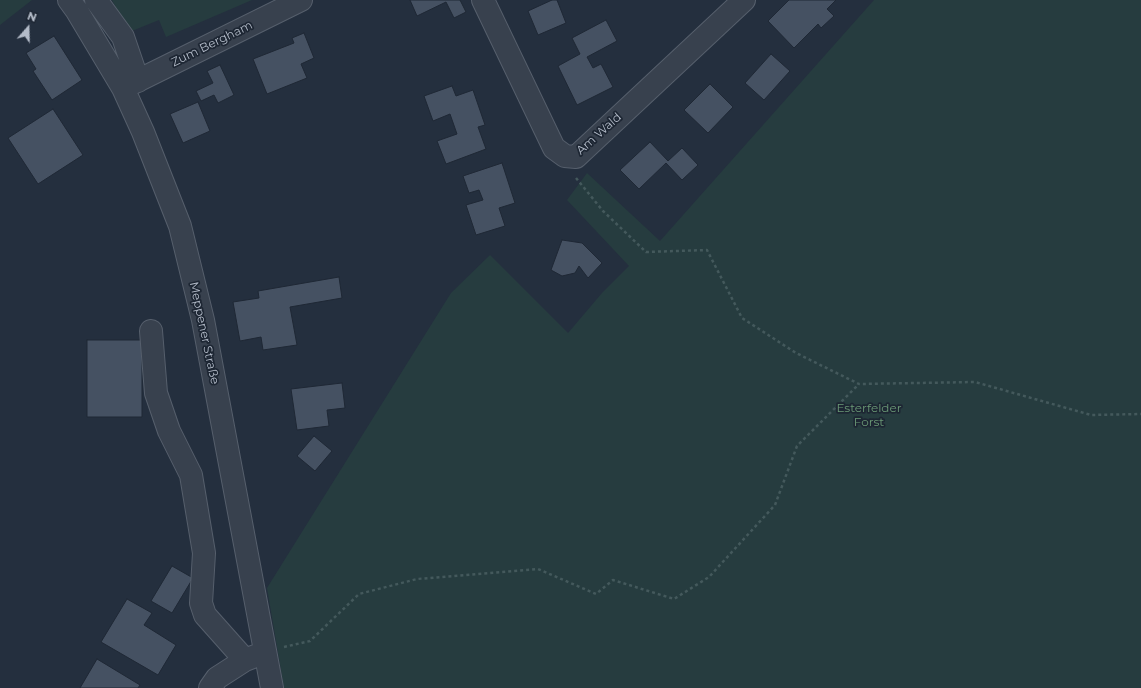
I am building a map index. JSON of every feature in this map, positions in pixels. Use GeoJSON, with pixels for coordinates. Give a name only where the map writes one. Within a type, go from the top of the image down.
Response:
{"type":"FeatureCollection","features":[{"type":"Feature","properties":{"kind":"street","name":"Meppener Straße"},"geometry":{"type":"LineString","coordinates":[[69,0],[130,84],[143,132],[180,226],[202,320],[271,650],[272,688]]}},
{"type":"Feature","properties":{"kind":"street"},"geometry":{"type":"LineString","coordinates":[[96,0],[122,37],[130,84]]}},
{"type":"Feature","properties":{"kind":"street","name":"Zum Bergham"},"geometry":{"type":"LineString","coordinates":[[130,84],[301,0]]}},
{"type":"Feature","properties":{"kind":"street","name":"Am Wald"},"geometry":{"type":"LineString","coordinates":[[483,0],[554,148],[565,156],[576,157],[744,0]]}},
{"type":"Feature","properties":{"kind":"street"},"geometry":{"type":"LineString","coordinates":[[151,331],[156,393],[169,431],[191,475],[204,553],[201,603],[205,615],[245,660]]}},
{"type":"Feature","properties":{"kind":"street"},"geometry":{"type":"LineString","coordinates":[[210,688],[217,678],[245,660],[271,650]]}},
{"type":"Feature","properties":{"kind":"path"},"geometry":{"type":"LineString","coordinates":[[565,156],[573,175],[598,205],[646,252],[707,250],[742,318],[796,353],[859,384],[975,382],[1091,415],[1141,414]]}},
{"type":"Feature","properties":{"kind":"path"},"geometry":{"type":"LineString","coordinates":[[271,650],[310,640],[359,594],[417,579],[538,569],[596,594],[613,580],[674,600],[709,577],[775,505],[797,446],[859,384]]}},
{"type":"Feature","properties":{"kind":"green space"},"geometry":{"type":"Polygon","coordinates":[[[0,0],[32,0],[0,25],[0,0]]]}},
{"type":"Feature","properties":{"kind":"green space"},"geometry":{"type":"Polygon","coordinates":[[[112,0],[252,0],[166,37],[159,20],[127,33],[124,22],[112,0]]]}},
{"type":"Feature","properties":{"kind":"green space","name":"Esterfelder Forst"},"geometry":{"type":"Polygon","coordinates":[[[874,0],[1141,0],[1141,688],[284,688],[267,588],[451,293],[490,255],[568,333],[602,293],[629,266],[567,200],[587,173],[660,241],[874,0]]]}},
{"type":"Feature","properties":{"kind":"building"},"geometry":{"type":"Polygon","coordinates":[[[410,0],[460,0],[466,12],[454,18],[446,2],[417,16],[410,0]]]}},
{"type":"Feature","properties":{"kind":"building"},"geometry":{"type":"Polygon","coordinates":[[[552,0],[557,0],[566,23],[538,35],[528,11],[552,0]]]}},
{"type":"Feature","properties":{"kind":"building"},"geometry":{"type":"Polygon","coordinates":[[[789,0],[836,0],[827,9],[834,16],[821,28],[818,24],[794,48],[768,21],[789,0]]]}},
{"type":"Feature","properties":{"kind":"building"},"geometry":{"type":"Polygon","coordinates":[[[606,20],[617,41],[587,57],[593,68],[601,64],[613,87],[577,105],[558,66],[580,54],[572,38],[606,20]]]}},
{"type":"Feature","properties":{"kind":"building"},"geometry":{"type":"Polygon","coordinates":[[[304,33],[314,58],[301,64],[307,78],[267,94],[253,59],[294,43],[292,38],[304,33]]]}},
{"type":"Feature","properties":{"kind":"building"},"geometry":{"type":"Polygon","coordinates":[[[54,36],[82,80],[52,100],[33,71],[36,69],[26,53],[54,36]]]}},
{"type":"Feature","properties":{"kind":"building"},"geometry":{"type":"Polygon","coordinates":[[[771,54],[790,71],[764,100],[745,83],[771,54]]]}},
{"type":"Feature","properties":{"kind":"building"},"geometry":{"type":"Polygon","coordinates":[[[220,65],[234,95],[218,103],[214,95],[201,101],[196,91],[213,83],[207,71],[220,65]]]}},
{"type":"Feature","properties":{"kind":"building"},"geometry":{"type":"Polygon","coordinates":[[[710,84],[733,107],[708,133],[684,110],[710,84]]]}},
{"type":"Feature","properties":{"kind":"building"},"geometry":{"type":"Polygon","coordinates":[[[452,86],[456,96],[473,90],[485,125],[478,127],[486,149],[446,164],[437,141],[457,134],[450,114],[433,121],[424,96],[452,86]]]}},
{"type":"Feature","properties":{"kind":"building"},"geometry":{"type":"Polygon","coordinates":[[[198,102],[210,131],[183,143],[170,114],[198,102]]]}},
{"type":"Feature","properties":{"kind":"building"},"geometry":{"type":"Polygon","coordinates":[[[53,109],[83,155],[38,184],[8,138],[53,109]]]}},
{"type":"Feature","properties":{"kind":"building"},"geometry":{"type":"Polygon","coordinates":[[[650,142],[668,161],[682,148],[698,165],[682,180],[666,163],[639,189],[620,170],[650,142]]]}},
{"type":"Feature","properties":{"kind":"building"},"geometry":{"type":"Polygon","coordinates":[[[502,163],[515,203],[499,208],[505,226],[476,235],[466,205],[483,200],[479,190],[469,193],[463,176],[502,163]]]}},
{"type":"Feature","properties":{"kind":"building"},"geometry":{"type":"Polygon","coordinates":[[[562,240],[582,243],[602,263],[588,278],[579,266],[575,273],[562,276],[551,270],[562,240]]]}},
{"type":"Feature","properties":{"kind":"building"},"geometry":{"type":"Polygon","coordinates":[[[339,277],[342,298],[290,307],[297,345],[263,350],[261,337],[240,341],[233,302],[259,298],[258,291],[339,277]]]}},
{"type":"Feature","properties":{"kind":"building"},"geometry":{"type":"Polygon","coordinates":[[[87,340],[142,340],[142,417],[87,417],[87,340]]]}},
{"type":"Feature","properties":{"kind":"building"},"geometry":{"type":"Polygon","coordinates":[[[342,383],[345,408],[327,410],[329,426],[297,430],[291,389],[342,383]]]}},
{"type":"Feature","properties":{"kind":"building"},"geometry":{"type":"Polygon","coordinates":[[[314,436],[332,451],[315,471],[297,456],[314,436]]]}},
{"type":"Feature","properties":{"kind":"building"},"geometry":{"type":"Polygon","coordinates":[[[172,566],[193,578],[172,613],[151,601],[172,566]]]}},
{"type":"Feature","properties":{"kind":"building"},"geometry":{"type":"Polygon","coordinates":[[[127,599],[152,613],[144,625],[176,645],[158,675],[101,642],[127,599]]]}},
{"type":"Feature","properties":{"kind":"building"},"geometry":{"type":"Polygon","coordinates":[[[97,659],[140,685],[138,688],[80,688],[97,659]]]}}]}
